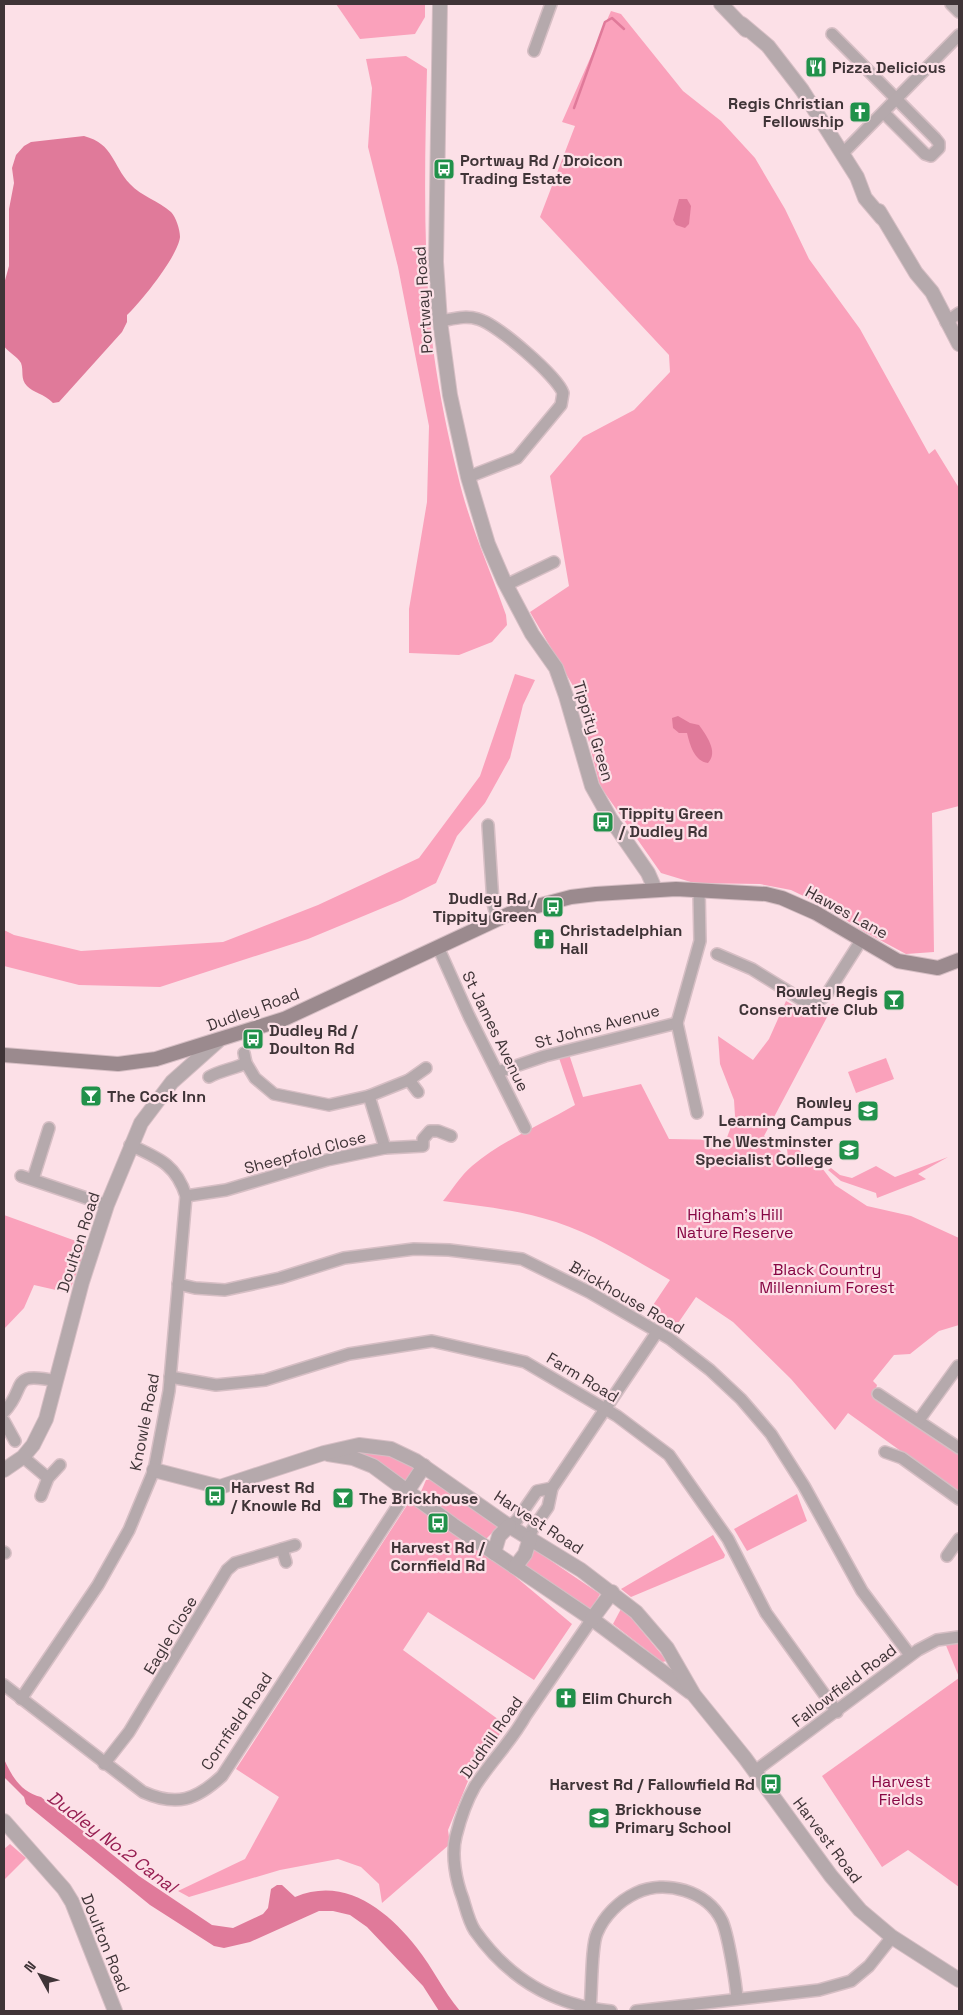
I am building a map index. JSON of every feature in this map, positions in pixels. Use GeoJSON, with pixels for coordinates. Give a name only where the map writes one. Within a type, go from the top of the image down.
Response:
{"type":"FeatureCollection","features":[{"type":"Feature","properties":{"kind":"main road","name":"Hawes Lane"},"geometry":{"type":"LineString","coordinates":[[655,889],[766,894],[782,898],[816,912],[898,961],[938,968],[959,960]]}},
{"type":"Feature","properties":{"kind":"main road","name":"Dudley Road"},"geometry":{"type":"LineString","coordinates":[[4,1055],[118,1064],[156,1059],[284,1019],[497,919],[528,908],[571,897],[655,889]]}},
{"type":"Feature","properties":{"kind":"street","name":"Portway Road"},"geometry":{"type":"LineString","coordinates":[[440,4],[436,262],[440,321],[450,395],[468,477],[488,544],[506,585],[532,634]]}},
{"type":"Feature","properties":{"kind":"street"},"geometry":{"type":"LineString","coordinates":[[534,51],[552,4]]}},
{"type":"Feature","properties":{"kind":"street"},"geometry":{"type":"LineString","coordinates":[[721,4],[768,46],[783,68],[802,90],[843,153],[857,177],[865,198],[882,218],[916,273],[925,296],[946,322],[959,344]]}},
{"type":"Feature","properties":{"kind":"street"},"geometry":{"type":"LineString","coordinates":[[951,4],[959,12]]}},
{"type":"Feature","properties":{"kind":"street"},"geometry":{"type":"LineString","coordinates":[[832,34],[939,143],[937,152],[932,156],[924,154],[884,113]]}},
{"type":"Feature","properties":{"kind":"street"},"geometry":{"type":"LineString","coordinates":[[843,153],[959,35]]}},
{"type":"Feature","properties":{"kind":"street"},"geometry":{"type":"LineString","coordinates":[[946,322],[959,313]]}},
{"type":"Feature","properties":{"kind":"street"},"geometry":{"type":"LineString","coordinates":[[440,321],[469,317],[480,319],[494,326],[547,371],[563,393],[561,405],[517,458],[468,477]]}},
{"type":"Feature","properties":{"kind":"street"},"geometry":{"type":"LineString","coordinates":[[506,585],[554,562]]}},
{"type":"Feature","properties":{"kind":"street","name":"Tippity Green"},"geometry":{"type":"LineString","coordinates":[[532,634],[556,668],[598,800],[648,873],[655,889]]}},
{"type":"Feature","properties":{"kind":"street"},"geometry":{"type":"LineString","coordinates":[[488,825],[493,903],[497,919]]}},
{"type":"Feature","properties":{"kind":"street"},"geometry":{"type":"LineString","coordinates":[[697,1113],[677,1023],[700,941],[699,890]]}},
{"type":"Feature","properties":{"kind":"street"},"geometry":{"type":"LineString","coordinates":[[717,954],[752,969],[807,1002],[813,1002],[822,999],[827,994],[862,939]]}},
{"type":"Feature","properties":{"kind":"street","name":"St James Avenue"},"geometry":{"type":"LineString","coordinates":[[438,947],[525,1128]]}},
{"type":"Feature","properties":{"kind":"street","name":"St Johns Avenue"},"geometry":{"type":"LineString","coordinates":[[498,1072],[545,1056],[677,1023]]}},
{"type":"Feature","properties":{"kind":"street","name":"Doulton Road"},"geometry":{"type":"LineString","coordinates":[[4,1470],[23,1457],[33,1446],[46,1419],[82,1282],[107,1205],[140,1123],[172,1082],[218,1041]]}},
{"type":"Feature","properties":{"kind":"street"},"geometry":{"type":"LineString","coordinates":[[209,1077],[220,1070],[232,1069],[245,1058],[260,1084],[274,1094],[329,1106],[369,1096],[409,1080],[426,1068]]}},
{"type":"Feature","properties":{"kind":"street"},"geometry":{"type":"LineString","coordinates":[[409,1080],[418,1092]]}},
{"type":"Feature","properties":{"kind":"street"},"geometry":{"type":"LineString","coordinates":[[369,1096],[385,1148]]}},
{"type":"Feature","properties":{"kind":"street"},"geometry":{"type":"LineString","coordinates":[[33,1179],[49,1128]]}},
{"type":"Feature","properties":{"kind":"street","name":"Sheepfold Close"},"geometry":{"type":"LineString","coordinates":[[186,1196],[226,1190],[327,1160],[385,1148],[422,1146],[426,1135],[434,1130],[451,1136]]}},
{"type":"Feature","properties":{"kind":"street"},"geometry":{"type":"LineString","coordinates":[[130,1145],[172,1168],[182,1184],[186,1196]]}},
{"type":"Feature","properties":{"kind":"street"},"geometry":{"type":"LineString","coordinates":[[21,1176],[107,1205]]}},
{"type":"Feature","properties":{"kind":"street","name":"Knowle Road"},"geometry":{"type":"LineString","coordinates":[[21,1699],[98,1585],[129,1530],[154,1470],[170,1377],[186,1196]]}},
{"type":"Feature","properties":{"kind":"street","name":"Brickhouse Road"},"geometry":{"type":"LineString","coordinates":[[178,1284],[195,1288],[225,1290],[280,1278],[344,1258],[414,1249],[449,1250],[522,1259],[589,1292],[657,1332],[710,1370],[741,1399],[771,1434],[804,1486],[862,1591],[910,1656]]}},
{"type":"Feature","properties":{"kind":"street"},"geometry":{"type":"LineString","coordinates":[[515,1567],[525,1554],[532,1530],[548,1507],[552,1488],[657,1332]]}},
{"type":"Feature","properties":{"kind":"street","name":"Farm Road"},"geometry":{"type":"LineString","coordinates":[[170,1377],[216,1385],[266,1380],[349,1354],[432,1341],[525,1362],[605,1409],[669,1455],[728,1539],[766,1613],[837,1712]]}},
{"type":"Feature","properties":{"kind":"street"},"geometry":{"type":"LineString","coordinates":[[919,1420],[958,1366]]}},
{"type":"Feature","properties":{"kind":"street"},"geometry":{"type":"LineString","coordinates":[[4,1412],[19,1384],[25,1378],[36,1377],[56,1381]]}},
{"type":"Feature","properties":{"kind":"street"},"geometry":{"type":"LineString","coordinates":[[878,1394],[959,1448]]}},
{"type":"Feature","properties":{"kind":"street"},"geometry":{"type":"LineString","coordinates":[[4,1421],[15,1442]]}},
{"type":"Feature","properties":{"kind":"street","name":"Harvest Road"},"geometry":{"type":"LineString","coordinates":[[154,1470],[220,1487],[324,1453],[359,1444],[375,1445],[402,1453],[424,1466],[509,1526],[581,1570],[636,1612],[667,1648],[694,1695],[755,1772],[831,1876],[860,1910],[892,1937],[959,1980]]}},
{"type":"Feature","properties":{"kind":"street"},"geometry":{"type":"LineString","coordinates":[[885,1452],[902,1458],[959,1499]]}},
{"type":"Feature","properties":{"kind":"street","name":"Harvest Road"},"geometry":{"type":"LineString","coordinates":[[324,1453],[363,1461],[408,1490],[494,1553],[592,1619],[694,1695]]}},
{"type":"Feature","properties":{"kind":"street"},"geometry":{"type":"LineString","coordinates":[[23,1457],[48,1478]]}},
{"type":"Feature","properties":{"kind":"street"},"geometry":{"type":"LineString","coordinates":[[41,1496],[48,1478],[60,1465]]}},
{"type":"Feature","properties":{"kind":"street"},"geometry":{"type":"LineString","coordinates":[[408,1490],[424,1466]]}},
{"type":"Feature","properties":{"kind":"street"},"geometry":{"type":"LineString","coordinates":[[494,1553],[499,1536],[517,1520],[537,1491],[552,1488]]}},
{"type":"Feature","properties":{"kind":"street","name":"Cornfield Road"},"geometry":{"type":"LineString","coordinates":[[4,1685],[104,1764],[143,1792],[154,1797],[177,1801],[194,1798],[222,1776],[408,1490]]}},
{"type":"Feature","properties":{"kind":"street"},"geometry":{"type":"LineString","coordinates":[[947,1556],[959,1539]]}},
{"type":"Feature","properties":{"kind":"street","name":"Eagle Close"},"geometry":{"type":"LineString","coordinates":[[104,1764],[129,1732],[227,1570],[236,1563],[295,1545]]}},
{"type":"Feature","properties":{"kind":"street"},"geometry":{"type":"LineString","coordinates":[[282,1549],[286,1562]]}},
{"type":"Feature","properties":{"kind":"street"},"geometry":{"type":"LineString","coordinates":[[592,1619],[612,1592]]}},
{"type":"Feature","properties":{"kind":"street","name":"Dudhill Road"},"geometry":{"type":"LineString","coordinates":[[592,1619],[526,1714],[518,1730],[475,1787],[460,1823],[454,1845],[457,1883],[474,1930],[521,1980],[555,1999],[590,2009],[611,2011]]}},
{"type":"Feature","properties":{"kind":"street","name":"Fallowfield Road"},"geometry":{"type":"LineString","coordinates":[[755,1772],[910,1656],[937,1640],[959,1637]]}},
{"type":"Feature","properties":{"kind":"street","name":"Doulton Road"},"geometry":{"type":"LineString","coordinates":[[4,1820],[64,1889],[72,1902],[115,2011]]}},
{"type":"Feature","properties":{"kind":"street"},"geometry":{"type":"LineString","coordinates":[[590,2009],[596,1935],[604,1919],[636,1892],[658,1888],[678,1888],[697,1895],[708,1904],[722,1921],[738,1999]]}},
{"type":"Feature","properties":{"kind":"street"},"geometry":{"type":"LineString","coordinates":[[636,2011],[819,1990],[851,1981],[869,1966],[892,1937]]}},
{"type":"Feature","properties":{"kind":"green space"},"geometry":{"type":"Polygon","coordinates":[[[336,4],[425,4],[425,17],[415,34],[360,39],[336,4]]]}},
{"type":"Feature","properties":{"kind":"green space"},"geometry":{"type":"Polygon","coordinates":[[[611,11],[621,14],[683,91],[721,121],[755,158],[785,209],[809,259],[860,329],[929,454],[935,449],[959,488],[959,806],[932,813],[934,952],[906,954],[865,932],[822,905],[791,890],[760,884],[694,883],[661,873],[600,786],[576,691],[530,612],[569,586],[550,476],[583,437],[634,410],[670,372],[669,355],[540,217],[575,126],[562,122],[611,11]]]}},
{"type":"Feature","properties":{"kind":"green space"},"geometry":{"type":"Polygon","coordinates":[[[406,56],[427,69],[426,257],[434,357],[441,398],[463,494],[506,615],[507,625],[492,642],[459,655],[409,653],[409,609],[427,502],[429,426],[398,267],[368,147],[372,88],[366,59],[406,56]]]}},
{"type":"Feature","properties":{"kind":"green space"},"geometry":{"type":"Polygon","coordinates":[[[515,674],[535,680],[523,705],[510,758],[485,803],[457,836],[436,883],[402,900],[308,939],[160,987],[79,985],[4,966],[4,930],[14,935],[81,951],[223,942],[318,905],[419,858],[480,776],[515,674]]]}},
{"type":"Feature","properties":{"kind":"green space","name":"Higham's Hill Nature Reserve"},"geometry":{"type":"Polygon","coordinates":[[[786,1001],[808,1013],[834,1004],[764,1136],[788,1158],[787,1149],[799,1150],[822,1168],[835,1185],[867,1206],[911,1216],[959,1238],[959,1325],[939,1331],[910,1354],[894,1355],[873,1381],[877,1385],[875,1393],[878,1397],[959,1454],[959,1493],[848,1413],[835,1430],[791,1379],[733,1322],[696,1297],[672,1332],[647,1314],[670,1280],[628,1256],[571,1227],[556,1222],[528,1214],[443,1201],[472,1166],[496,1148],[575,1105],[559,1058],[569,1054],[583,1097],[641,1084],[669,1139],[726,1140],[735,1116],[734,1100],[720,1064],[718,1036],[753,1060],[769,1039],[786,1001]]]}},
{"type":"Feature","properties":{"kind":"green space"},"geometry":{"type":"Polygon","coordinates":[[[886,1058],[894,1079],[856,1093],[848,1072],[886,1058]]]}},
{"type":"Feature","properties":{"kind":"green space"},"geometry":{"type":"Polygon","coordinates":[[[948,1157],[918,1174],[926,1179],[877,1198],[876,1193],[841,1181],[828,1170],[831,1168],[840,1175],[852,1178],[876,1166],[895,1177],[948,1157]]]}},
{"type":"Feature","properties":{"kind":"green space"},"geometry":{"type":"Polygon","coordinates":[[[4,1215],[87,1245],[69,1293],[34,1285],[24,1308],[4,1329],[4,1215]]]}},
{"type":"Feature","properties":{"kind":"green space"},"geometry":{"type":"Polygon","coordinates":[[[376,1447],[420,1467],[407,1486],[346,1449],[376,1447]]]}},
{"type":"Feature","properties":{"kind":"green space"},"geometry":{"type":"Polygon","coordinates":[[[434,1479],[499,1526],[485,1540],[420,1494],[426,1480],[434,1479]]]}},
{"type":"Feature","properties":{"kind":"green space"},"geometry":{"type":"Polygon","coordinates":[[[797,1494],[807,1521],[747,1551],[734,1529],[797,1494]]]}},
{"type":"Feature","properties":{"kind":"green space"},"geometry":{"type":"Polygon","coordinates":[[[411,1499],[475,1543],[572,1624],[534,1680],[428,1612],[403,1650],[506,1725],[468,1781],[448,1830],[450,1844],[382,1903],[379,1884],[361,1867],[338,1859],[280,1870],[189,1897],[178,1891],[245,1859],[279,1797],[236,1769],[411,1499]]]}},
{"type":"Feature","properties":{"kind":"green space"},"geometry":{"type":"Polygon","coordinates":[[[713,1535],[725,1555],[724,1558],[631,1597],[621,1589],[713,1535]]]}},
{"type":"Feature","properties":{"kind":"green space"},"geometry":{"type":"Polygon","coordinates":[[[532,1548],[600,1594],[591,1610],[524,1567],[532,1548]]]}},
{"type":"Feature","properties":{"kind":"green space"},"geometry":{"type":"Polygon","coordinates":[[[622,1607],[667,1661],[662,1662],[613,1624],[622,1607]]]}},
{"type":"Feature","properties":{"kind":"green space"},"geometry":{"type":"Polygon","coordinates":[[[945,1643],[959,1644],[959,1677],[945,1643]]]}},
{"type":"Feature","properties":{"kind":"green space","name":"Harvest Fields"},"geometry":{"type":"Polygon","coordinates":[[[959,1678],[959,1887],[908,1850],[882,1867],[822,1776],[959,1678]]]}},
{"type":"Feature","properties":{"kind":"green space"},"geometry":{"type":"Polygon","coordinates":[[[10,1844],[26,1858],[4,1880],[4,1849],[10,1844]]]}},
{"type":"Feature","properties":{"kind":"shaded area"},"geometry":{"type":"Polygon","coordinates":[[[84,136],[101,144],[107,150],[124,177],[134,188],[171,212],[175,217],[180,237],[178,245],[166,267],[127,315],[127,322],[122,332],[59,402],[53,403],[27,386],[23,378],[21,363],[4,346],[4,284],[9,266],[9,209],[14,183],[12,168],[16,155],[24,146],[31,142],[84,136]]]}},
{"type":"Feature","properties":{"kind":"shaded area"},"geometry":{"type":"Polygon","coordinates":[[[679,199],[687,199],[691,206],[689,224],[685,228],[676,225],[673,220],[679,199]]]}},
{"type":"Feature","properties":{"kind":"shaded area"},"geometry":{"type":"Polygon","coordinates":[[[678,716],[690,723],[699,725],[705,734],[712,749],[711,759],[708,763],[703,762],[696,756],[687,733],[679,733],[673,728],[672,718],[678,716]]]}},
{"type":"Feature","properties":{"kind":"shaded area"},"geometry":{"type":"Polygon","coordinates":[[[4,1759],[10,1772],[23,1788],[41,1797],[139,1876],[212,1925],[233,1928],[263,1914],[268,1908],[271,1889],[277,1885],[282,1885],[295,1897],[313,1892],[331,1891],[348,1894],[364,1900],[392,1921],[405,1934],[423,1956],[448,1996],[460,2011],[439,2011],[423,1986],[367,1927],[350,1915],[333,1911],[319,1911],[250,1942],[224,1948],[214,1946],[150,1905],[26,1804],[24,1797],[4,1777],[4,1759]]]}},
{"type":"Feature","properties":{"kind":"waterway"},"geometry":{"type":"LineString","coordinates":[[574,108],[605,22],[612,18],[624,29]]}},
{"type":"Feature","properties":{"kind":"place","name":"Pizza Delicious"},"geometry":{"type":"Point","coordinates":[816,67]}},
{"type":"Feature","properties":{"kind":"place","name":"Regis Christian Fellowship"},"geometry":{"type":"Point","coordinates":[860,112]}},
{"type":"Feature","properties":{"kind":"place","name":"Portway Rd / Droicon Trading Estate"},"geometry":{"type":"Point","coordinates":[444,169]}},
{"type":"Feature","properties":{"kind":"place","name":"Tippity Green / Dudley Rd"},"geometry":{"type":"Point","coordinates":[603,822]}},
{"type":"Feature","properties":{"kind":"place","name":"Dudley Rd / Tippity Green"},"geometry":{"type":"Point","coordinates":[553,907]}},
{"type":"Feature","properties":{"kind":"place","name":"Christadelphian Hall"},"geometry":{"type":"Point","coordinates":[544,939]}},
{"type":"Feature","properties":{"kind":"place","name":"Rowley Regis Conservative Club"},"geometry":{"type":"Point","coordinates":[894,1000]}},
{"type":"Feature","properties":{"kind":"place","name":"Dudley Rd / Doulton Rd"},"geometry":{"type":"Point","coordinates":[253,1039]}},
{"type":"Feature","properties":{"kind":"place","name":"The Cock Inn"},"geometry":{"type":"Point","coordinates":[91,1096]}},
{"type":"Feature","properties":{"kind":"place","name":"Rowley Learning Campus"},"geometry":{"type":"Point","coordinates":[868,1111]}},
{"type":"Feature","properties":{"kind":"place","name":"The Westminster Specialist College"},"geometry":{"type":"Point","coordinates":[849,1150]}},
{"type":"Feature","properties":{"kind":"place","name":"Harvest Rd / Knowle Rd"},"geometry":{"type":"Point","coordinates":[215,1496]}},
{"type":"Feature","properties":{"kind":"place","name":"The Brickhouse"},"geometry":{"type":"Point","coordinates":[343,1498]}},
{"type":"Feature","properties":{"kind":"place","name":"Harvest Rd / Cornfield Rd"},"geometry":{"type":"Point","coordinates":[438,1523]}},
{"type":"Feature","properties":{"kind":"place","name":"Elim Church"},"geometry":{"type":"Point","coordinates":[566,1698]}},
{"type":"Feature","properties":{"kind":"place","name":"Harvest Rd / Fallowfield Rd"},"geometry":{"type":"Point","coordinates":[771,1784]}},
{"type":"Feature","properties":{"kind":"place","name":"Brickhouse Primary School"},"geometry":{"type":"Point","coordinates":[599,1818]}},
{"type":"Feature","properties":{"kind":"park label","name":"Black Country Millennium Forest"},"geometry":{"type":"Point","coordinates":[827,1278]}},
{"type":"Feature","properties":{"kind":"water label","name":"Dudley No.2 Canal"},"geometry":{"type":"Point","coordinates":[112,1842]}}]}
